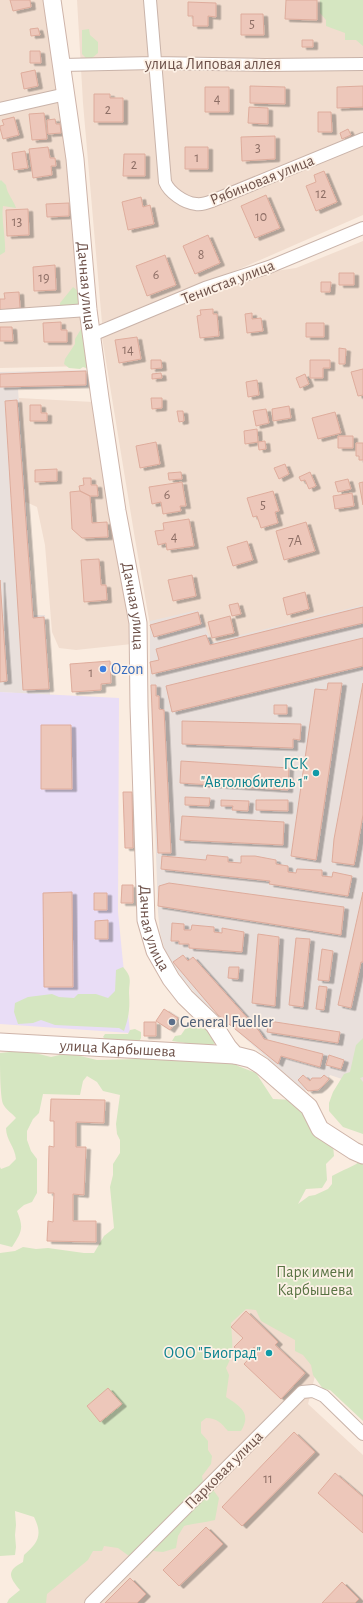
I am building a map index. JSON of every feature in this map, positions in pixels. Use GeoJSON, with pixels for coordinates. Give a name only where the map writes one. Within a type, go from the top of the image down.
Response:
{"type":"FeatureCollection","features":[{"type":"Feature","properties":{"kind":"street","name":"Дачная улица"},"geometry":{"type":"LineString","coordinates":[[52,0],[75,159],[88,310],[117,511],[138,623],[138,706],[146,920],[155,951],[171,979],[185,997],[214,1025],[228,1047],[236,1055]]}},
{"type":"Feature","properties":{"kind":"street","name":"Рябиновая улица"},"geometry":{"type":"LineString","coordinates":[[150,0],[165,182],[170,190],[191,203],[198,204],[212,201],[363,139]]}},
{"type":"Feature","properties":{"kind":"street","name":"улица Липовая аллея"},"geometry":{"type":"LineString","coordinates":[[62,65],[154,63],[265,65],[363,64]]}},
{"type":"Feature","properties":{"kind":"street"},"geometry":{"type":"LineString","coordinates":[[0,109],[66,94]]}},
{"type":"Feature","properties":{"kind":"street","name":"Тенистая улица"},"geometry":{"type":"LineString","coordinates":[[92,335],[205,288],[269,267],[363,228]]}},
{"type":"Feature","properties":{"kind":"street"},"geometry":{"type":"LineString","coordinates":[[0,316],[88,310]]}},
{"type":"Feature","properties":{"kind":"street","name":"улица Карбышева"},"geometry":{"type":"LineString","coordinates":[[0,1042],[236,1055]]}},
{"type":"Feature","properties":{"kind":"street"},"geometry":{"type":"LineString","coordinates":[[236,1055],[251,1059],[262,1066],[309,1107],[320,1129],[359,1153]]}},
{"type":"Feature","properties":{"kind":"street","name":"Парковая улица"},"geometry":{"type":"LineString","coordinates":[[91,1603],[302,1392],[318,1392],[363,1434]]}},
{"type":"Feature","properties":{"kind":"shaded area"},"geometry":{"type":"Polygon","coordinates":[[[0,0],[46,0],[64,118],[90,366],[0,368],[0,0]]]}},
{"type":"Feature","properties":{"kind":"shaded area"},"geometry":{"type":"Polygon","coordinates":[[[77,0],[363,0],[363,215],[155,306],[102,323],[83,103],[77,0]]]}},
{"type":"Feature","properties":{"kind":"shaded area"},"geometry":{"type":"Polygon","coordinates":[[[363,241],[363,607],[210,645],[150,625],[102,337],[262,273],[296,268],[363,241]]]}},
{"type":"Feature","properties":{"kind":"shaded area"},"geometry":{"type":"Polygon","coordinates":[[[88,370],[88,387],[18,389],[34,615],[45,615],[50,695],[0,692],[0,372],[88,370]]]}},
{"type":"Feature","properties":{"kind":"shaded area"},"geometry":{"type":"Polygon","coordinates":[[[19,398],[93,402],[128,602],[132,644],[76,650],[59,648],[52,632],[45,545],[37,507],[26,502],[19,398]]]}},
{"type":"Feature","properties":{"kind":"shaded area"},"geometry":{"type":"Polygon","coordinates":[[[363,605],[363,1118],[348,1081],[330,1075],[323,1088],[315,1092],[304,1090],[199,998],[182,978],[165,950],[160,933],[158,912],[150,680],[150,621],[198,610],[212,642],[363,605]]]}},
{"type":"Feature","properties":{"kind":"shaded area"},"geometry":{"type":"Polygon","coordinates":[[[0,692],[119,698],[118,912],[130,1033],[0,1024],[0,692]]]}},
{"type":"Feature","properties":{"kind":"shaded area"},"geometry":{"type":"Polygon","coordinates":[[[250,1293],[320,1356],[308,1404],[363,1455],[363,1603],[36,1603],[188,1368],[250,1293]]]}},
{"type":"Feature","properties":{"kind":"green space"},"geometry":{"type":"Polygon","coordinates":[[[320,0],[363,0],[363,46],[356,40],[345,40],[345,33],[326,26],[326,20],[320,13],[320,0]]]}},
{"type":"Feature","properties":{"kind":"green space"},"geometry":{"type":"Polygon","coordinates":[[[89,29],[90,35],[98,42],[98,53],[92,58],[86,58],[82,54],[82,30],[89,29]]]}},
{"type":"Feature","properties":{"kind":"green space"},"geometry":{"type":"Polygon","coordinates":[[[1,180],[6,185],[16,208],[3,206],[5,252],[0,255],[0,181],[1,180]]]}},
{"type":"Feature","properties":{"kind":"green space"},"geometry":{"type":"Polygon","coordinates":[[[73,287],[78,291],[80,302],[76,306],[60,307],[60,303],[73,287]]]}},
{"type":"Feature","properties":{"kind":"green space"},"geometry":{"type":"Polygon","coordinates":[[[81,329],[86,330],[89,369],[83,367],[80,369],[69,368],[64,364],[65,359],[75,344],[75,339],[81,329]]]}},
{"type":"Feature","properties":{"kind":"green space"},"geometry":{"type":"Polygon","coordinates":[[[123,967],[130,980],[129,1012],[124,1031],[119,1028],[55,1025],[41,1020],[33,1023],[18,1024],[14,1012],[15,1003],[28,997],[52,994],[59,997],[74,998],[78,994],[96,994],[108,998],[115,991],[116,970],[123,967]]]}},
{"type":"Feature","properties":{"kind":"green space"},"geometry":{"type":"Polygon","coordinates":[[[194,1018],[198,1020],[215,1037],[216,1042],[214,1044],[211,1046],[206,1046],[172,1041],[175,1036],[181,1035],[194,1018]]]}},
{"type":"Feature","properties":{"kind":"green space"},"geometry":{"type":"Polygon","coordinates":[[[135,1029],[141,1032],[141,1038],[138,1044],[107,1041],[103,1037],[105,1034],[128,1034],[130,1030],[135,1029]]]}},
{"type":"Feature","properties":{"kind":"green space"},"geometry":{"type":"Polygon","coordinates":[[[363,1038],[363,1077],[360,1078],[363,1082],[363,1134],[343,1127],[329,1111],[329,1103],[333,1092],[344,1074],[350,1072],[356,1045],[363,1038]]]}},
{"type":"Feature","properties":{"kind":"green space","name":"Парк имени Карбышева"},"geometry":{"type":"Polygon","coordinates":[[[19,1051],[51,1057],[68,1053],[97,1060],[136,1059],[146,1057],[159,1060],[169,1056],[230,1060],[238,1066],[256,1073],[273,1099],[293,1100],[333,1145],[334,1156],[326,1164],[327,1180],[322,1188],[306,1189],[298,1204],[309,1196],[328,1189],[332,1184],[332,1176],[363,1159],[363,1421],[330,1390],[323,1389],[313,1375],[311,1365],[303,1355],[295,1351],[295,1340],[261,1321],[256,1310],[246,1309],[231,1323],[232,1351],[226,1368],[229,1375],[226,1397],[243,1411],[245,1415],[244,1425],[241,1431],[228,1431],[221,1423],[213,1419],[206,1418],[201,1422],[201,1433],[208,1441],[208,1450],[212,1456],[211,1464],[202,1476],[204,1487],[211,1487],[219,1498],[215,1520],[184,1526],[178,1536],[176,1548],[163,1552],[153,1551],[147,1558],[129,1556],[118,1548],[104,1546],[102,1551],[93,1551],[88,1560],[47,1594],[46,1603],[7,1603],[9,1599],[20,1590],[13,1581],[11,1574],[12,1571],[23,1562],[24,1555],[33,1547],[38,1538],[37,1523],[34,1517],[15,1511],[15,1555],[0,1556],[0,1253],[15,1251],[23,1247],[94,1253],[104,1236],[114,1228],[110,1187],[113,1175],[113,1164],[120,1153],[120,1140],[117,1134],[116,1124],[120,1095],[103,1091],[97,1082],[87,1076],[83,1081],[80,1095],[43,1094],[39,1113],[33,1119],[27,1131],[27,1140],[31,1151],[37,1159],[37,1193],[32,1202],[24,1205],[17,1211],[21,1222],[21,1230],[12,1247],[0,1244],[0,1167],[1,1169],[9,1166],[16,1159],[7,1136],[6,1128],[16,1118],[6,1108],[2,1100],[0,1053],[19,1051]]]}},
{"type":"Feature","properties":{"kind":"building"},"geometry":{"type":"Polygon","coordinates":[[[10,0],[30,0],[31,7],[13,11],[10,0]]]}},
{"type":"Feature","properties":{"kind":"building"},"geometry":{"type":"Polygon","coordinates":[[[286,0],[317,0],[317,20],[285,19],[286,0]]]}},
{"type":"Feature","properties":{"kind":"building"},"geometry":{"type":"Polygon","coordinates":[[[188,2],[216,3],[216,17],[208,16],[208,26],[193,26],[193,16],[188,16],[188,2]]]}},
{"type":"Feature","properties":{"kind":"building"},"geometry":{"type":"Polygon","coordinates":[[[241,14],[263,14],[264,35],[241,35],[241,14]]]}},
{"type":"Feature","properties":{"kind":"building"},"geometry":{"type":"Polygon","coordinates":[[[38,28],[40,35],[31,36],[30,29],[38,28]]]}},
{"type":"Feature","properties":{"kind":"building"},"geometry":{"type":"Polygon","coordinates":[[[302,40],[313,40],[313,47],[302,47],[302,40]]]}},
{"type":"Feature","properties":{"kind":"building"},"geometry":{"type":"Polygon","coordinates":[[[30,51],[40,51],[41,63],[30,63],[30,51]]]}},
{"type":"Feature","properties":{"kind":"building"},"geometry":{"type":"Polygon","coordinates":[[[35,70],[38,86],[24,89],[21,73],[35,70]]]}},
{"type":"Feature","properties":{"kind":"building"},"geometry":{"type":"Polygon","coordinates":[[[250,86],[285,87],[285,104],[250,103],[250,86]]]}},
{"type":"Feature","properties":{"kind":"building"},"geometry":{"type":"Polygon","coordinates":[[[363,86],[363,107],[337,108],[337,87],[363,86]]]}},
{"type":"Feature","properties":{"kind":"building"},"geometry":{"type":"Polygon","coordinates":[[[205,87],[229,87],[229,112],[205,112],[205,87]]]}},
{"type":"Feature","properties":{"kind":"building"},"geometry":{"type":"Polygon","coordinates":[[[94,94],[110,94],[110,98],[123,98],[123,122],[94,122],[94,94]]]}},
{"type":"Feature","properties":{"kind":"building"},"geometry":{"type":"Polygon","coordinates":[[[249,107],[268,108],[268,124],[248,123],[249,107]]]}},
{"type":"Feature","properties":{"kind":"building"},"geometry":{"type":"Polygon","coordinates":[[[318,112],[331,112],[332,132],[318,132],[318,112]]]}},
{"type":"Feature","properties":{"kind":"building"},"geometry":{"type":"Polygon","coordinates":[[[44,113],[47,139],[32,140],[29,114],[44,113]]]}},
{"type":"Feature","properties":{"kind":"building"},"geometry":{"type":"Polygon","coordinates":[[[14,117],[19,135],[3,139],[0,128],[0,126],[4,125],[2,120],[14,117]]]}},
{"type":"Feature","properties":{"kind":"building"},"geometry":{"type":"Polygon","coordinates":[[[55,119],[56,124],[60,124],[61,133],[48,134],[47,120],[55,119]]]}},
{"type":"Feature","properties":{"kind":"building"},"geometry":{"type":"Polygon","coordinates":[[[348,129],[351,135],[342,139],[340,133],[348,129]]]}},
{"type":"Feature","properties":{"kind":"building"},"geometry":{"type":"Polygon","coordinates":[[[275,136],[275,159],[242,161],[241,137],[275,136]]]}},
{"type":"Feature","properties":{"kind":"building"},"geometry":{"type":"Polygon","coordinates":[[[48,147],[50,158],[55,158],[56,166],[51,166],[52,175],[33,178],[29,149],[48,147]]]}},
{"type":"Feature","properties":{"kind":"building"},"geometry":{"type":"Polygon","coordinates":[[[185,147],[208,147],[208,169],[185,169],[185,147]]]}},
{"type":"Feature","properties":{"kind":"building"},"geometry":{"type":"Polygon","coordinates":[[[25,151],[28,168],[14,170],[12,153],[25,151]]]}},
{"type":"Feature","properties":{"kind":"building"},"geometry":{"type":"Polygon","coordinates":[[[124,154],[145,154],[145,176],[123,176],[124,154]]]}},
{"type":"Feature","properties":{"kind":"building"},"geometry":{"type":"Polygon","coordinates":[[[324,171],[337,202],[316,211],[306,186],[316,182],[314,175],[324,171]]]}},
{"type":"Feature","properties":{"kind":"building"},"geometry":{"type":"Polygon","coordinates":[[[266,195],[280,228],[255,238],[241,206],[266,195]]]}},
{"type":"Feature","properties":{"kind":"building"},"geometry":{"type":"Polygon","coordinates":[[[141,197],[143,207],[150,205],[154,224],[128,230],[122,202],[141,197]]]}},
{"type":"Feature","properties":{"kind":"building"},"geometry":{"type":"Polygon","coordinates":[[[69,203],[69,216],[47,217],[46,204],[69,203]]]}},
{"type":"Feature","properties":{"kind":"building"},"geometry":{"type":"Polygon","coordinates":[[[28,209],[29,235],[7,236],[6,210],[28,209]]]}},
{"type":"Feature","properties":{"kind":"building"},"geometry":{"type":"Polygon","coordinates":[[[208,235],[220,263],[195,274],[183,246],[208,235]]]}},
{"type":"Feature","properties":{"kind":"building"},"geometry":{"type":"Polygon","coordinates":[[[165,255],[176,285],[147,296],[136,266],[165,255]]]}},
{"type":"Feature","properties":{"kind":"building"},"geometry":{"type":"Polygon","coordinates":[[[55,265],[56,290],[34,291],[33,267],[55,265]]]}},
{"type":"Feature","properties":{"kind":"building"},"geometry":{"type":"Polygon","coordinates":[[[339,273],[354,273],[354,285],[339,285],[339,273]]]}},
{"type":"Feature","properties":{"kind":"building"},"geometry":{"type":"Polygon","coordinates":[[[321,282],[331,282],[330,292],[321,292],[321,282]]]}},
{"type":"Feature","properties":{"kind":"building"},"geometry":{"type":"Polygon","coordinates":[[[19,292],[20,308],[0,310],[0,299],[5,299],[4,293],[19,292]]]}},
{"type":"Feature","properties":{"kind":"building"},"geometry":{"type":"Polygon","coordinates":[[[213,309],[213,314],[217,314],[219,336],[200,338],[197,316],[201,315],[200,310],[213,309]]]}},
{"type":"Feature","properties":{"kind":"building"},"geometry":{"type":"Polygon","coordinates":[[[252,313],[252,319],[261,318],[263,331],[247,333],[245,314],[252,313]]]}},
{"type":"Feature","properties":{"kind":"building"},"geometry":{"type":"Polygon","coordinates":[[[61,322],[61,330],[67,330],[67,342],[44,342],[43,323],[61,322]]]}},
{"type":"Feature","properties":{"kind":"building"},"geometry":{"type":"Polygon","coordinates":[[[306,323],[324,323],[324,337],[306,337],[306,323]]]}},
{"type":"Feature","properties":{"kind":"building"},"geometry":{"type":"Polygon","coordinates":[[[0,327],[12,327],[13,341],[0,341],[0,327]]]}},
{"type":"Feature","properties":{"kind":"building"},"geometry":{"type":"Polygon","coordinates":[[[137,337],[141,359],[119,363],[115,340],[137,337]]]}},
{"type":"Feature","properties":{"kind":"building"},"geometry":{"type":"Polygon","coordinates":[[[339,348],[346,349],[345,364],[339,364],[339,348]]]}},
{"type":"Feature","properties":{"kind":"building"},"geometry":{"type":"Polygon","coordinates":[[[151,360],[161,360],[162,368],[151,369],[151,360]]]}},
{"type":"Feature","properties":{"kind":"building"},"geometry":{"type":"Polygon","coordinates":[[[310,360],[330,360],[330,368],[323,368],[323,378],[310,378],[310,360]]]}},
{"type":"Feature","properties":{"kind":"building"},"geometry":{"type":"Polygon","coordinates":[[[363,369],[363,395],[358,396],[351,372],[363,369]]]}},
{"type":"Feature","properties":{"kind":"building"},"geometry":{"type":"Polygon","coordinates":[[[86,371],[86,385],[0,387],[0,374],[86,371]]]}},
{"type":"Feature","properties":{"kind":"building"},"geometry":{"type":"Polygon","coordinates":[[[161,373],[162,378],[152,379],[152,374],[161,373]]]}},
{"type":"Feature","properties":{"kind":"building"},"geometry":{"type":"Polygon","coordinates":[[[305,374],[309,384],[300,388],[296,378],[305,374]]]}},
{"type":"Feature","properties":{"kind":"building"},"geometry":{"type":"Polygon","coordinates":[[[257,380],[259,395],[248,397],[246,382],[257,380]]]}},
{"type":"Feature","properties":{"kind":"building"},"geometry":{"type":"Polygon","coordinates":[[[151,398],[162,398],[162,408],[152,409],[151,398]]]}},
{"type":"Feature","properties":{"kind":"building"},"geometry":{"type":"Polygon","coordinates":[[[17,400],[33,618],[44,617],[49,689],[23,690],[5,401],[17,400]]]}},
{"type":"Feature","properties":{"kind":"building"},"geometry":{"type":"Polygon","coordinates":[[[30,405],[41,405],[41,413],[47,413],[47,421],[30,421],[30,405]]]}},
{"type":"Feature","properties":{"kind":"building"},"geometry":{"type":"Polygon","coordinates":[[[289,406],[291,418],[273,421],[272,409],[289,406]]]}},
{"type":"Feature","properties":{"kind":"building"},"geometry":{"type":"Polygon","coordinates":[[[266,409],[269,423],[256,426],[253,411],[266,409]]]}},
{"type":"Feature","properties":{"kind":"building"},"geometry":{"type":"Polygon","coordinates":[[[177,411],[183,411],[184,421],[179,422],[177,411]]]}},
{"type":"Feature","properties":{"kind":"building"},"geometry":{"type":"Polygon","coordinates":[[[335,412],[341,433],[318,439],[312,418],[335,412]]]}},
{"type":"Feature","properties":{"kind":"building"},"geometry":{"type":"Polygon","coordinates":[[[257,429],[258,442],[245,444],[244,431],[257,429]]]}},
{"type":"Feature","properties":{"kind":"building"},"geometry":{"type":"Polygon","coordinates":[[[338,436],[353,436],[353,448],[338,448],[338,436]]]}},
{"type":"Feature","properties":{"kind":"building"},"geometry":{"type":"Polygon","coordinates":[[[265,441],[266,449],[259,450],[258,442],[265,441]]]}},
{"type":"Feature","properties":{"kind":"building"},"geometry":{"type":"Polygon","coordinates":[[[156,442],[160,464],[140,468],[136,446],[156,442]]]}},
{"type":"Feature","properties":{"kind":"building"},"geometry":{"type":"Polygon","coordinates":[[[356,443],[363,443],[363,460],[359,460],[359,456],[356,456],[356,443]]]}},
{"type":"Feature","properties":{"kind":"building"},"geometry":{"type":"Polygon","coordinates":[[[285,464],[289,474],[279,479],[274,468],[285,464]]]}},
{"type":"Feature","properties":{"kind":"building"},"geometry":{"type":"Polygon","coordinates":[[[57,469],[57,481],[35,482],[35,470],[57,469]]]}},
{"type":"Feature","properties":{"kind":"building"},"geometry":{"type":"Polygon","coordinates":[[[181,472],[182,479],[169,480],[168,473],[181,472]]]}},
{"type":"Feature","properties":{"kind":"building"},"geometry":{"type":"Polygon","coordinates":[[[310,472],[316,486],[309,489],[305,480],[301,481],[299,477],[310,472]]]}},
{"type":"Feature","properties":{"kind":"building"},"geometry":{"type":"Polygon","coordinates":[[[83,478],[91,478],[91,485],[97,485],[98,496],[90,496],[80,491],[79,486],[84,485],[83,478]]]}},
{"type":"Feature","properties":{"kind":"building"},"geometry":{"type":"Polygon","coordinates":[[[348,479],[351,489],[338,492],[335,482],[348,479]]]}},
{"type":"Feature","properties":{"kind":"building"},"geometry":{"type":"Polygon","coordinates":[[[182,482],[186,506],[180,506],[181,511],[163,514],[161,502],[152,504],[149,487],[182,482]]]}},
{"type":"Feature","properties":{"kind":"building"},"geometry":{"type":"Polygon","coordinates":[[[363,482],[363,505],[359,483],[363,482]]]}},
{"type":"Feature","properties":{"kind":"building"},"geometry":{"type":"Polygon","coordinates":[[[80,491],[90,496],[92,523],[107,522],[108,537],[82,538],[72,529],[70,492],[80,491]]]}},
{"type":"Feature","properties":{"kind":"building"},"geometry":{"type":"Polygon","coordinates":[[[273,491],[279,511],[275,512],[278,523],[261,528],[257,516],[253,517],[247,498],[273,491]]]}},
{"type":"Feature","properties":{"kind":"building"},"geometry":{"type":"Polygon","coordinates":[[[352,493],[354,506],[335,509],[333,496],[352,493]]]}},
{"type":"Feature","properties":{"kind":"building"},"geometry":{"type":"Polygon","coordinates":[[[189,519],[194,546],[167,550],[166,543],[158,545],[155,531],[164,530],[163,523],[189,519]]]}},
{"type":"Feature","properties":{"kind":"building"},"geometry":{"type":"Polygon","coordinates":[[[306,522],[315,551],[284,560],[276,531],[306,522]]]}},
{"type":"Feature","properties":{"kind":"building"},"geometry":{"type":"Polygon","coordinates":[[[247,541],[253,560],[233,566],[227,547],[247,541]]]}},
{"type":"Feature","properties":{"kind":"building"},"geometry":{"type":"Polygon","coordinates":[[[99,559],[101,585],[106,585],[107,600],[84,602],[81,560],[99,559]]]}},
{"type":"Feature","properties":{"kind":"building"},"geometry":{"type":"Polygon","coordinates":[[[192,575],[196,596],[173,601],[168,580],[192,575]]]}},
{"type":"Feature","properties":{"kind":"building"},"geometry":{"type":"Polygon","coordinates":[[[0,580],[7,681],[0,682],[0,580]]]}},
{"type":"Feature","properties":{"kind":"building"},"geometry":{"type":"Polygon","coordinates":[[[305,592],[309,609],[287,615],[283,598],[305,592]]]}},
{"type":"Feature","properties":{"kind":"building"},"geometry":{"type":"Polygon","coordinates":[[[238,603],[241,614],[232,616],[229,605],[238,603]]]}},
{"type":"Feature","properties":{"kind":"building"},"geometry":{"type":"Polygon","coordinates":[[[363,607],[363,623],[152,674],[150,662],[159,660],[156,649],[206,635],[210,645],[363,607]]]}},
{"type":"Feature","properties":{"kind":"building"},"geometry":{"type":"Polygon","coordinates":[[[198,612],[201,624],[154,637],[150,625],[198,612]]]}},
{"type":"Feature","properties":{"kind":"building"},"geometry":{"type":"Polygon","coordinates":[[[230,616],[234,633],[212,638],[208,622],[230,616]]]}},
{"type":"Feature","properties":{"kind":"building"},"geometry":{"type":"Polygon","coordinates":[[[363,638],[363,666],[172,712],[166,686],[363,638]]]}},
{"type":"Feature","properties":{"kind":"building"},"geometry":{"type":"Polygon","coordinates":[[[110,661],[111,683],[101,684],[101,690],[72,692],[70,664],[110,661]]]}},
{"type":"Feature","properties":{"kind":"building","name":"ГСК \"Автолюбитель 1\""},"geometry":{"type":"Polygon","coordinates":[[[328,683],[342,683],[316,860],[291,856],[315,689],[327,690],[328,683]]]}},
{"type":"Feature","properties":{"kind":"building"},"geometry":{"type":"Polygon","coordinates":[[[363,683],[363,815],[354,865],[332,862],[334,839],[363,683]]]}},
{"type":"Feature","properties":{"kind":"building"},"geometry":{"type":"Polygon","coordinates":[[[151,685],[156,685],[156,696],[159,696],[159,709],[164,710],[171,853],[158,853],[151,685]]]}},
{"type":"Feature","properties":{"kind":"building"},"geometry":{"type":"Polygon","coordinates":[[[274,705],[287,705],[287,714],[274,714],[274,705]]]}},
{"type":"Feature","properties":{"kind":"building"},"geometry":{"type":"Polygon","coordinates":[[[182,721],[301,724],[300,740],[293,739],[293,748],[182,744],[182,721]]]}},
{"type":"Feature","properties":{"kind":"building"},"geometry":{"type":"Polygon","coordinates":[[[41,725],[71,725],[72,789],[41,789],[41,725]]]}},
{"type":"Feature","properties":{"kind":"building"},"geometry":{"type":"Polygon","coordinates":[[[181,761],[289,768],[288,790],[180,783],[181,761]]]}},
{"type":"Feature","properties":{"kind":"building"},"geometry":{"type":"Polygon","coordinates":[[[123,792],[132,792],[133,848],[125,848],[123,792]]]}},
{"type":"Feature","properties":{"kind":"building"},"geometry":{"type":"Polygon","coordinates":[[[185,797],[210,798],[209,806],[185,805],[185,797]]]}},
{"type":"Feature","properties":{"kind":"building"},"geometry":{"type":"Polygon","coordinates":[[[221,800],[249,801],[248,811],[232,810],[233,806],[221,806],[221,800]]]}},
{"type":"Feature","properties":{"kind":"building"},"geometry":{"type":"Polygon","coordinates":[[[256,800],[288,800],[288,811],[256,810],[256,800]]]}},
{"type":"Feature","properties":{"kind":"building"},"geometry":{"type":"Polygon","coordinates":[[[182,816],[284,822],[283,845],[180,840],[182,816]]]}},
{"type":"Feature","properties":{"kind":"building"},"geometry":{"type":"Polygon","coordinates":[[[207,855],[228,857],[228,862],[241,863],[241,856],[255,856],[276,860],[276,864],[288,866],[288,872],[296,873],[297,869],[322,870],[322,876],[332,877],[333,872],[352,876],[348,896],[269,884],[270,881],[161,869],[162,856],[206,860],[207,855]]]}},
{"type":"Feature","properties":{"kind":"building"},"geometry":{"type":"Polygon","coordinates":[[[169,883],[344,907],[341,935],[158,906],[159,886],[169,883]]]}},
{"type":"Feature","properties":{"kind":"building"},"geometry":{"type":"Polygon","coordinates":[[[122,885],[133,885],[133,903],[121,903],[122,885]]]}},
{"type":"Feature","properties":{"kind":"building"},"geometry":{"type":"Polygon","coordinates":[[[72,892],[73,987],[44,987],[43,893],[72,892]]]}},
{"type":"Feature","properties":{"kind":"building"},"geometry":{"type":"Polygon","coordinates":[[[363,892],[363,962],[361,962],[351,1008],[338,1005],[363,892]]]}},
{"type":"Feature","properties":{"kind":"building"},"geometry":{"type":"Polygon","coordinates":[[[94,893],[107,893],[107,910],[94,910],[94,893]]]}},
{"type":"Feature","properties":{"kind":"building"},"geometry":{"type":"Polygon","coordinates":[[[108,920],[108,939],[95,939],[95,921],[108,920]]]}},
{"type":"Feature","properties":{"kind":"building"},"geometry":{"type":"Polygon","coordinates":[[[172,923],[184,924],[184,930],[191,930],[192,925],[214,927],[214,932],[222,933],[222,928],[244,932],[242,952],[189,948],[189,944],[179,944],[179,941],[171,941],[172,923]]]}},
{"type":"Feature","properties":{"kind":"building"},"geometry":{"type":"Polygon","coordinates":[[[258,934],[279,937],[275,1006],[252,1003],[258,934]]]}},
{"type":"Feature","properties":{"kind":"building"},"geometry":{"type":"Polygon","coordinates":[[[296,938],[310,939],[303,1007],[289,1005],[296,938]]]}},
{"type":"Feature","properties":{"kind":"building"},"geometry":{"type":"Polygon","coordinates":[[[322,949],[333,951],[329,981],[318,980],[322,949]]]}},
{"type":"Feature","properties":{"kind":"building"},"geometry":{"type":"Polygon","coordinates":[[[183,955],[188,961],[193,957],[259,1031],[264,1039],[323,1054],[320,1067],[281,1056],[278,1064],[218,1015],[173,962],[183,955]]]}},
{"type":"Feature","properties":{"kind":"building"},"geometry":{"type":"Polygon","coordinates":[[[229,967],[239,967],[238,979],[228,978],[229,967]]]}},
{"type":"Feature","properties":{"kind":"building"},"geometry":{"type":"Polygon","coordinates":[[[319,986],[327,987],[324,1010],[316,1009],[319,986]]]}},
{"type":"Feature","properties":{"kind":"building"},"geometry":{"type":"Polygon","coordinates":[[[164,1009],[178,1018],[170,1030],[156,1021],[164,1009]]]}},
{"type":"Feature","properties":{"kind":"building"},"geometry":{"type":"Polygon","coordinates":[[[269,1021],[340,1032],[338,1043],[267,1032],[269,1021]]]}},
{"type":"Feature","properties":{"kind":"building"},"geometry":{"type":"Polygon","coordinates":[[[144,1022],[156,1022],[156,1036],[144,1036],[144,1022]]]}},
{"type":"Feature","properties":{"kind":"building"},"geometry":{"type":"Polygon","coordinates":[[[329,1055],[344,1060],[341,1069],[326,1065],[329,1055]]]}},
{"type":"Feature","properties":{"kind":"building"},"geometry":{"type":"Polygon","coordinates":[[[303,1075],[310,1081],[312,1078],[321,1078],[324,1075],[329,1079],[318,1090],[308,1091],[298,1080],[303,1075]]]}},
{"type":"Feature","properties":{"kind":"building"},"geometry":{"type":"Polygon","coordinates":[[[51,1099],[105,1100],[104,1123],[76,1122],[76,1147],[86,1147],[84,1195],[73,1194],[73,1221],[96,1221],[96,1242],[47,1241],[48,1221],[53,1222],[54,1193],[48,1193],[49,1146],[54,1147],[54,1121],[50,1121],[51,1099]]]}},
{"type":"Feature","properties":{"kind":"building","name":"ООО \"Биоград\""},"geometry":{"type":"Polygon","coordinates":[[[246,1311],[278,1342],[275,1345],[305,1373],[281,1399],[244,1364],[257,1350],[254,1347],[245,1357],[234,1347],[243,1338],[231,1327],[246,1311]]]}},
{"type":"Feature","properties":{"kind":"building"},"geometry":{"type":"Polygon","coordinates":[[[108,1388],[122,1404],[100,1422],[87,1406],[108,1388]]]}},
{"type":"Feature","properties":{"kind":"building"},"geometry":{"type":"Polygon","coordinates":[[[294,1432],[315,1452],[242,1526],[222,1507],[294,1432]]]}},
{"type":"Feature","properties":{"kind":"building"},"geometry":{"type":"Polygon","coordinates":[[[335,1473],[363,1497],[363,1533],[318,1493],[335,1473]]]}},
{"type":"Feature","properties":{"kind":"building"},"geometry":{"type":"Polygon","coordinates":[[[206,1527],[223,1544],[179,1586],[163,1570],[206,1527]]]}},
{"type":"Feature","properties":{"kind":"building"},"geometry":{"type":"Polygon","coordinates":[[[130,1578],[146,1594],[137,1603],[105,1603],[130,1578]]]}},
{"type":"Feature","properties":{"kind":"building"},"geometry":{"type":"Polygon","coordinates":[[[342,1582],[359,1599],[355,1603],[322,1603],[342,1582]]]}},
{"type":"Feature","properties":{"kind":"place","name":"Ozon"},"geometry":{"type":"Point","coordinates":[103,669]}},
{"type":"Feature","properties":{"kind":"place","name":"ГСК \"Автолюбитель 1\""},"geometry":{"type":"Point","coordinates":[316,773]}},
{"type":"Feature","properties":{"kind":"place","name":"General Fueller"},"geometry":{"type":"Point","coordinates":[172,1022]}},
{"type":"Feature","properties":{"kind":"place","name":"ООО \"Биоград\""},"geometry":{"type":"Point","coordinates":[269,1353]}}]}
